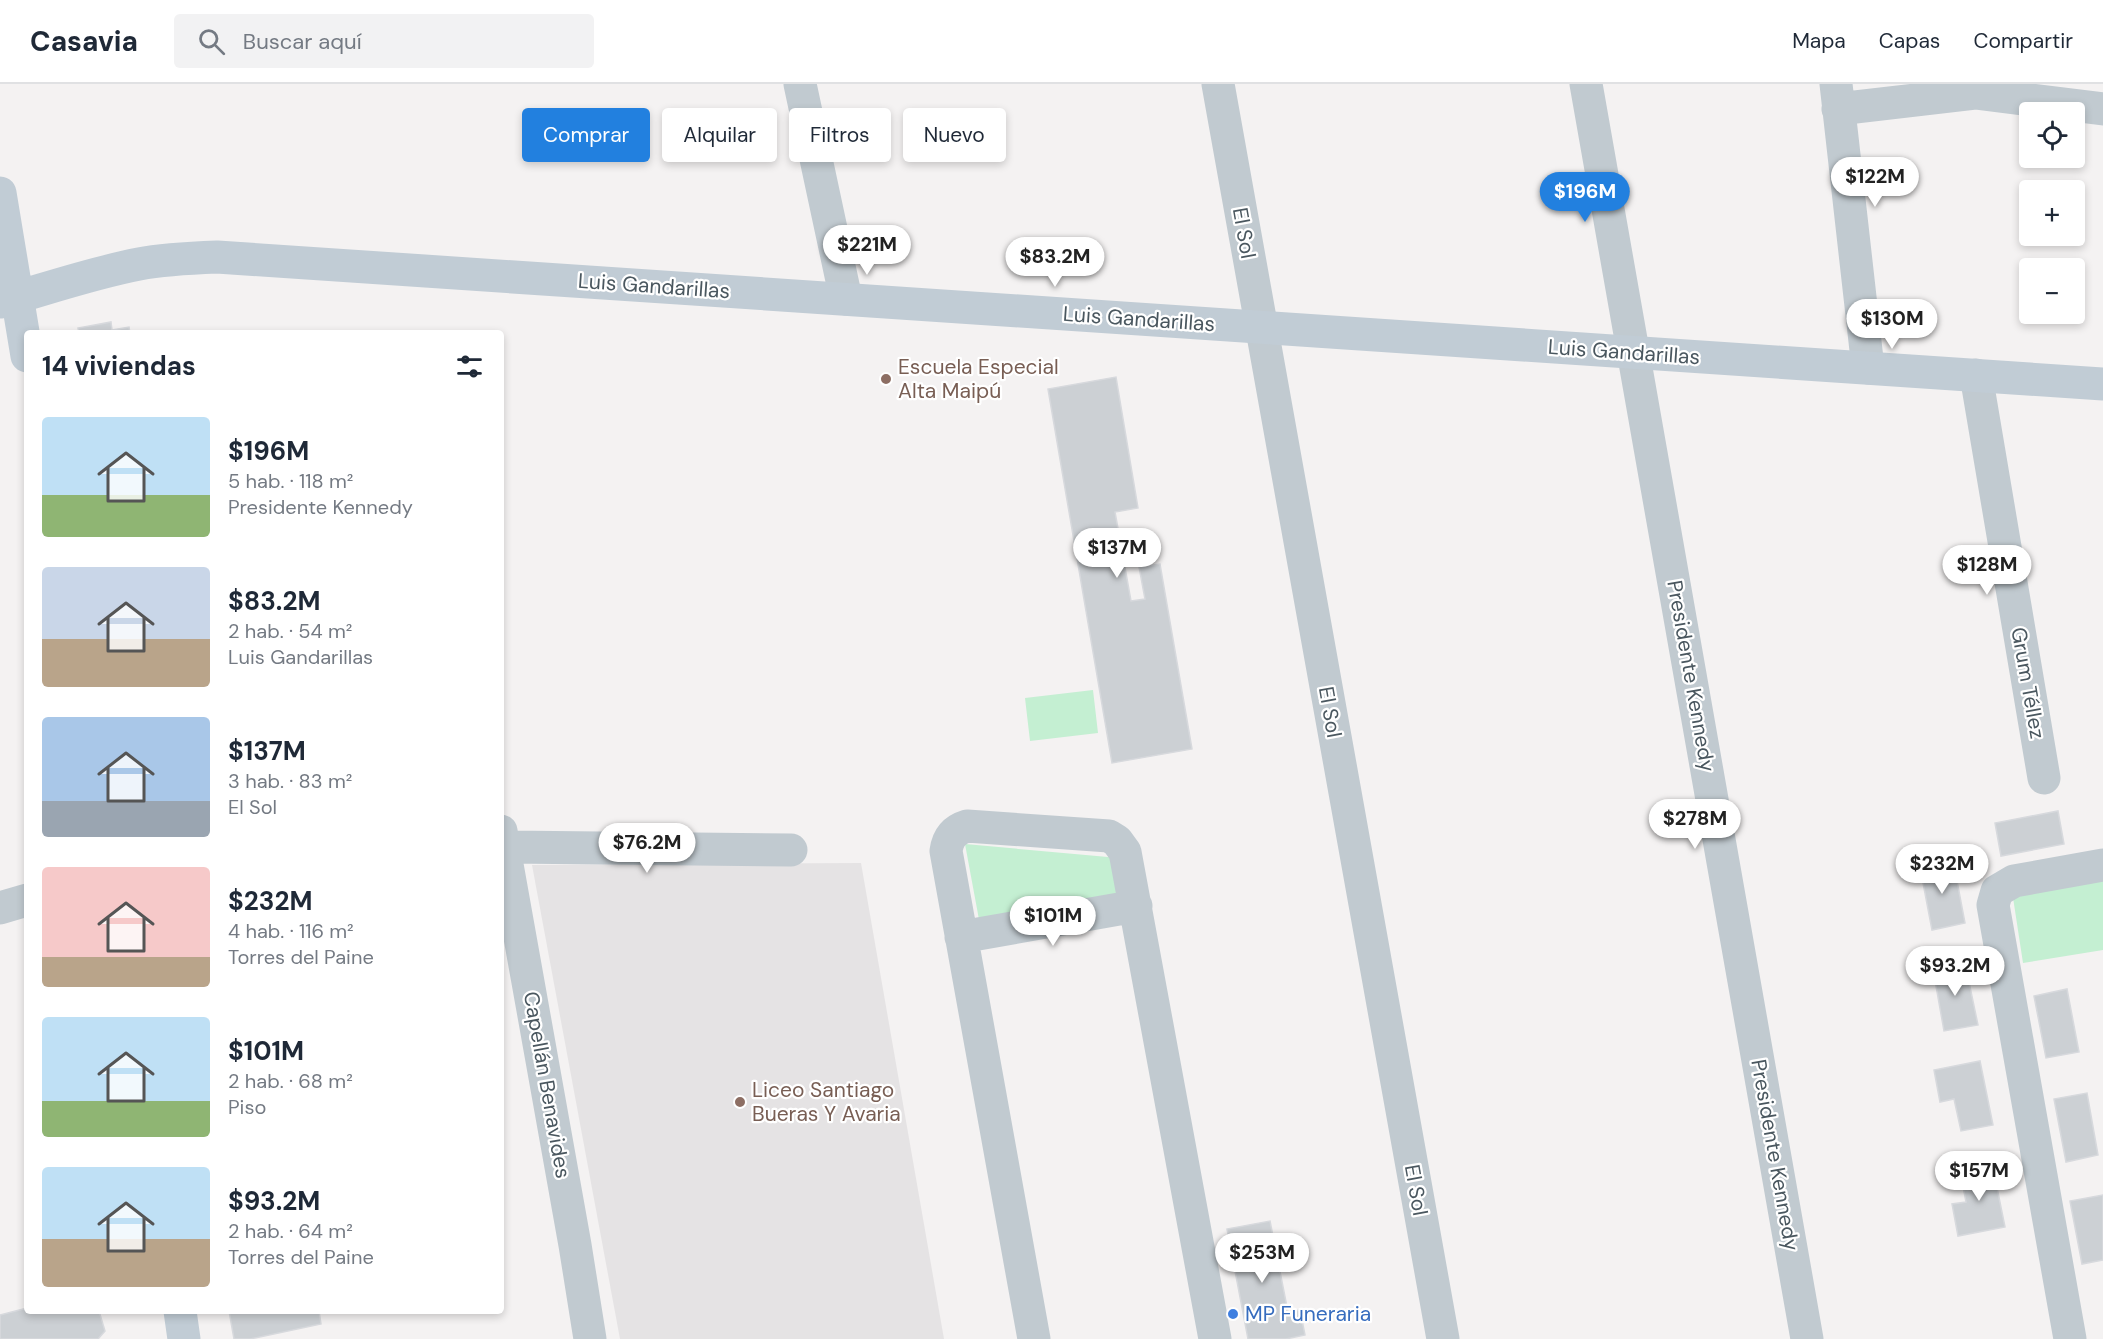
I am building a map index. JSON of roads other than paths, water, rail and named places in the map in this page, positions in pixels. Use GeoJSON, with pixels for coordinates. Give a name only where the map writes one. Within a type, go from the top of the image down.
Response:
{"type":"FeatureCollection","features":[{"type":"Feature","properties":{"kind":"street"},"geometry":{"type":"LineString","coordinates":[[800,84],[846,299]]}},
{"type":"Feature","properties":{"kind":"street","name":"El Sol"},"geometry":{"type":"LineString","coordinates":[[1218,84],[1443,1339]]}},
{"type":"Feature","properties":{"kind":"street","name":"Presidente Kennedy"},"geometry":{"type":"LineString","coordinates":[[1586,84],[1807,1339]]}},
{"type":"Feature","properties":{"kind":"street"},"geometry":{"type":"LineString","coordinates":[[1868,368],[1837,97],[1975,89],[2103,110]]}},
{"type":"Feature","properties":{"kind":"street"},"geometry":{"type":"LineString","coordinates":[[0,193],[9,300],[24,347]]}},
{"type":"Feature","properties":{"kind":"street","name":"Luis Gandarillas"},"geometry":{"type":"LineString","coordinates":[[9,300],[105,271],[140,263],[175,258],[217,257],[2103,384]]}},
{"type":"Feature","properties":{"kind":"street","name":"Grum Téllez"},"geometry":{"type":"LineString","coordinates":[[1976,375],[2044,778]]}},
{"type":"Feature","properties":{"kind":"street"},"geometry":{"type":"LineString","coordinates":[[1034,1339],[946,851],[947,842],[952,834],[958,828],[968,826],[1108,836],[1117,841],[1125,852],[1215,1339]]}},
{"type":"Feature","properties":{"kind":"street"},"geometry":{"type":"LineString","coordinates":[[504,839],[791,850]]}},
{"type":"Feature","properties":{"kind":"street","name":"Capellán Benavides"},"geometry":{"type":"LineString","coordinates":[[504,850],[590,1339]]}},
{"type":"Feature","properties":{"kind":"street"},"geometry":{"type":"LineString","coordinates":[[2070,1339],[1993,905],[1997,891],[2014,881],[2103,865]]}},
{"type":"Feature","properties":{"kind":"street"},"geometry":{"type":"LineString","coordinates":[[0,908],[24,901]]}},
{"type":"Feature","properties":{"kind":"street"},"geometry":{"type":"LineString","coordinates":[[962,937],[1136,906]]}},
{"type":"Feature","properties":{"kind":"street"},"geometry":{"type":"LineString","coordinates":[[180,1314],[184,1339]]}},
{"type":"Feature","properties":{"kind":"place","name":"Escuela Especial Alta Maipú"},"geometry":{"type":"Point","coordinates":[886,379]}},
{"type":"Feature","properties":{"kind":"place","name":"Liceo Santiago Bueras Y Avaria"},"geometry":{"type":"Point","coordinates":[740,1102]}},
{"type":"Feature","properties":{"kind":"place","name":"MP Funeraria"},"geometry":{"type":"Point","coordinates":[1233,1314]}}]}
